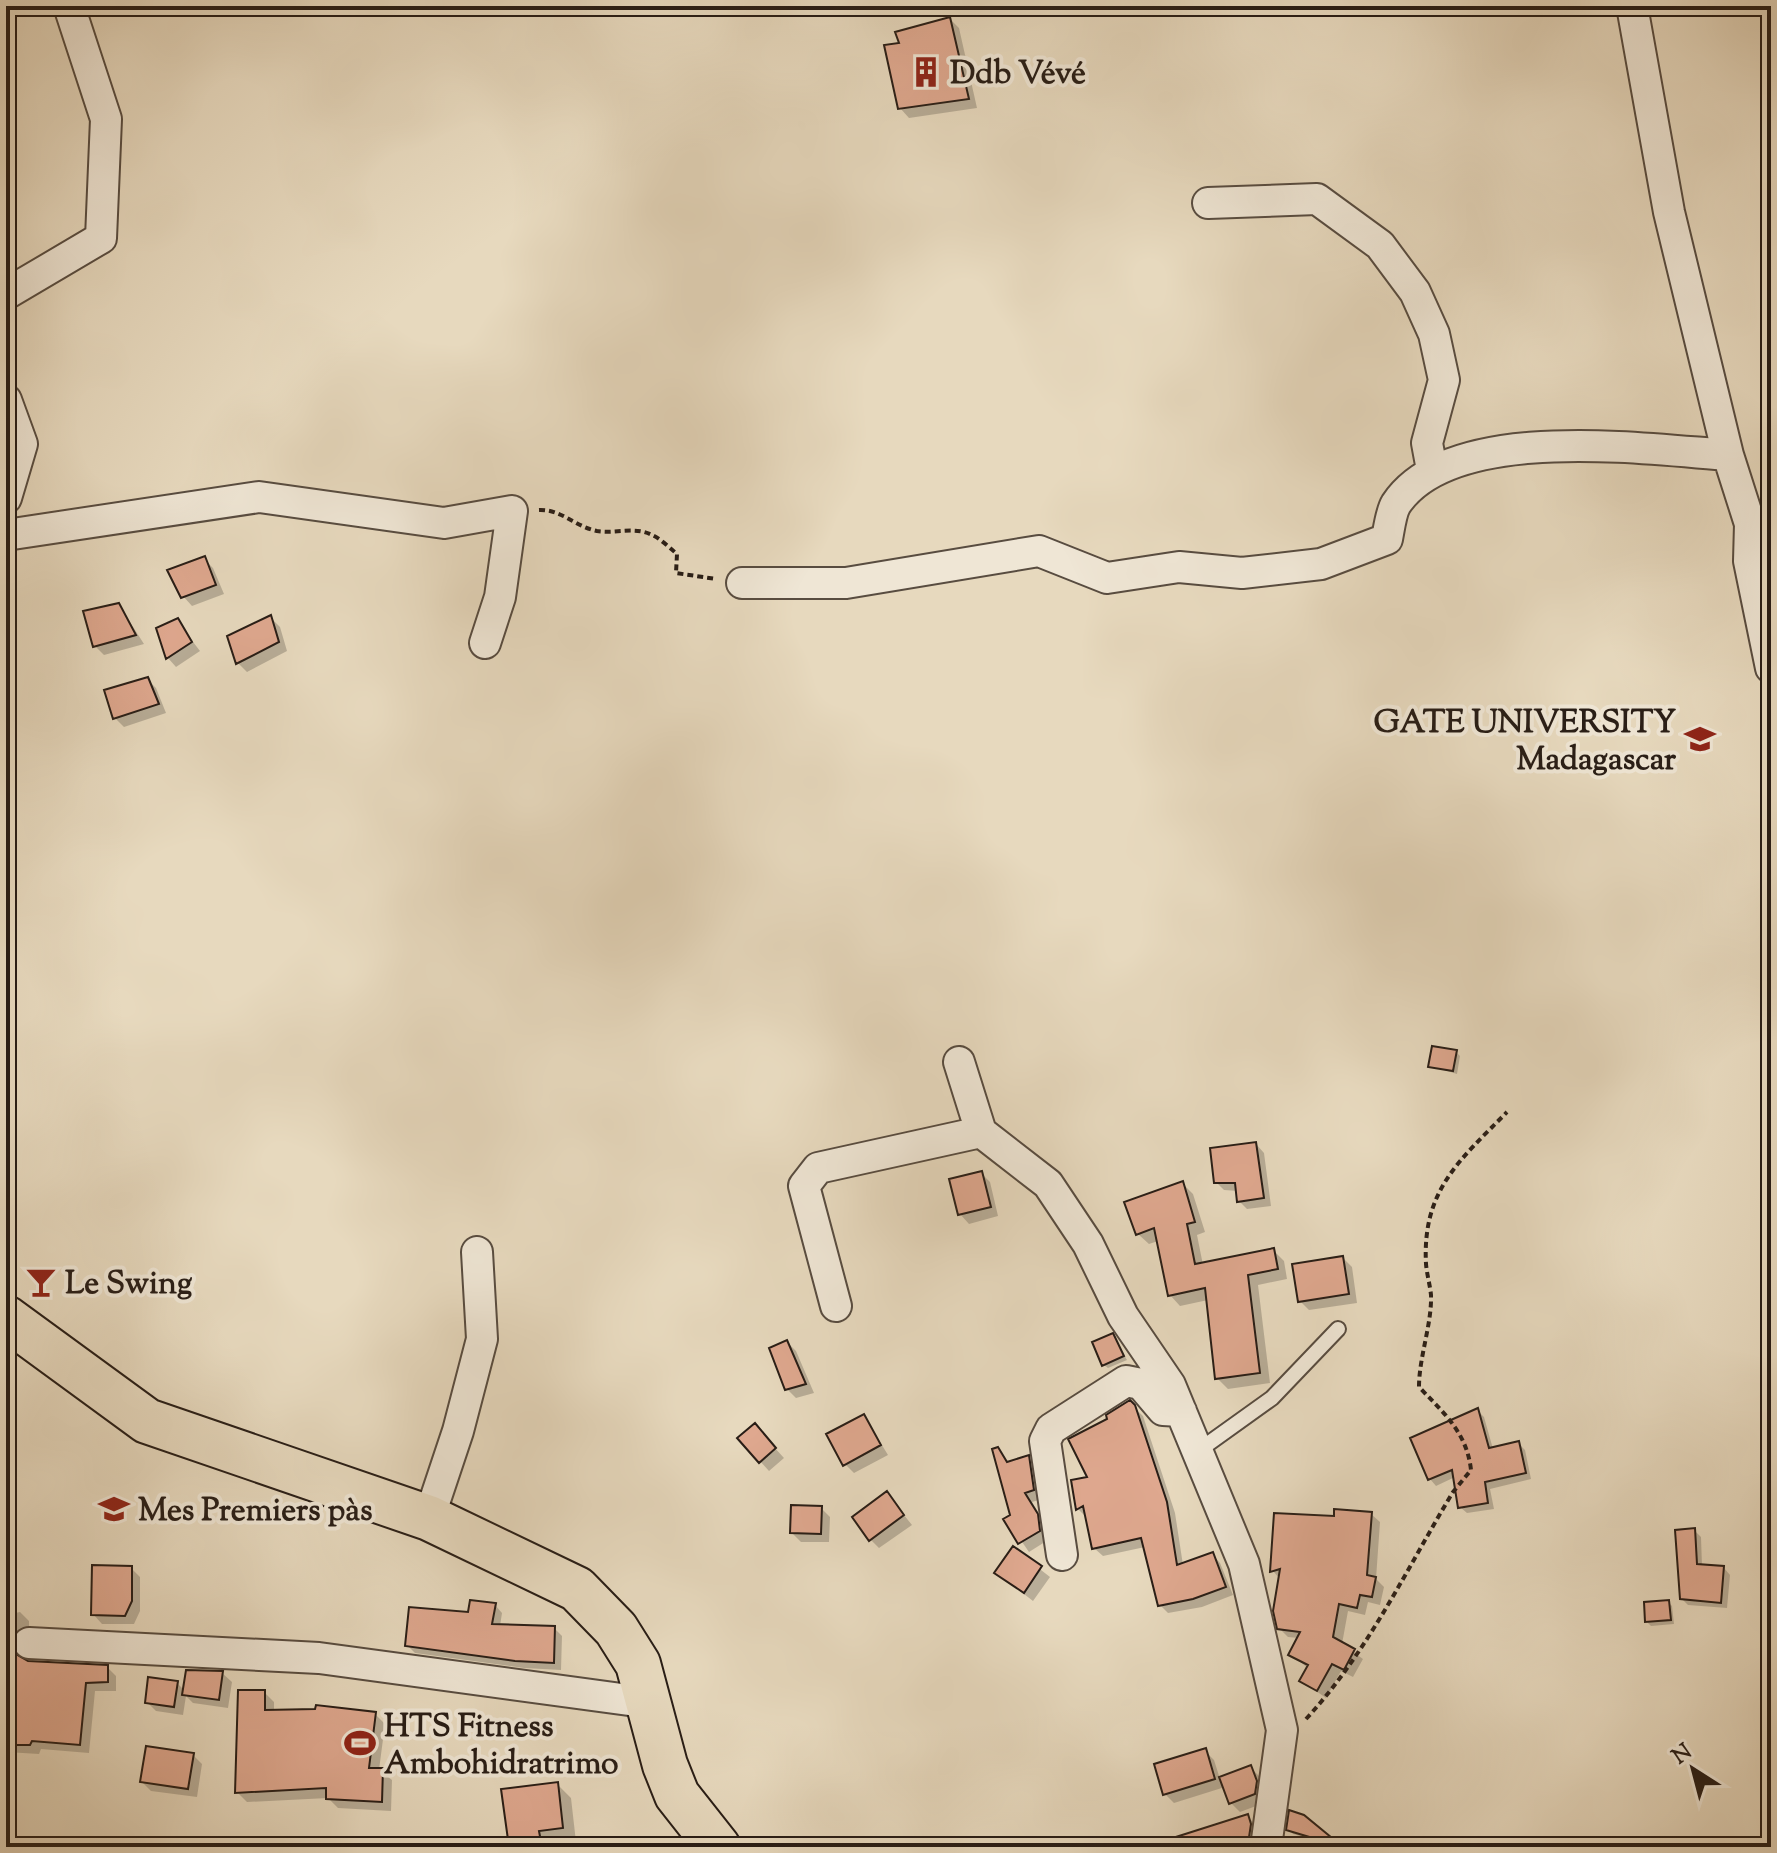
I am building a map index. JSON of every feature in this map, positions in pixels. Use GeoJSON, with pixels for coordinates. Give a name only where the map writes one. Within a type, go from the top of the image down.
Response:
{"type":"FeatureCollection","features":[{"type":"Feature","properties":{"kind":"main road"},"geometry":{"type":"LineString","coordinates":[[6,1318],[147,1421],[429,1518],[577,1589],[616,1629],[638,1664],[651,1703],[665,1765],[677,1795],[718,1847]]}},
{"type":"Feature","properties":{"kind":"street"},"geometry":{"type":"LineString","coordinates":[[6,294],[101,238],[106,119],[69,6]]}},
{"type":"Feature","properties":{"kind":"street"},"geometry":{"type":"LineString","coordinates":[[1632,6],[1669,212],[1728,455],[1750,524],[1749,561],[1771,668]]}},
{"type":"Feature","properties":{"kind":"street"},"geometry":{"type":"LineString","coordinates":[[1208,203],[1317,199],[1380,245],[1415,292],[1434,334],[1444,380],[1427,443],[1432,470]]}},
{"type":"Feature","properties":{"kind":"street"},"geometry":{"type":"LineString","coordinates":[[6,400],[22,444],[6,498]]}},
{"type":"Feature","properties":{"kind":"street"},"geometry":{"type":"LineString","coordinates":[[742,583],[846,583],[1039,551],[1107,578],[1179,567],[1242,573],[1321,564],[1387,539],[1396,504],[1432,470],[1478,456],[1561,443],[1728,455]]}},
{"type":"Feature","properties":{"kind":"street"},"geometry":{"type":"LineString","coordinates":[[6,535],[259,497],[444,523],[512,511],[500,597],[485,643]]}},
{"type":"Feature","properties":{"kind":"street"},"geometry":{"type":"LineString","coordinates":[[959,1062],[981,1132],[1048,1184],[1088,1244],[1123,1316],[1170,1385],[1244,1564],[1282,1730],[1266,1847]]}},
{"type":"Feature","properties":{"kind":"street"},"geometry":{"type":"LineString","coordinates":[[836,1306],[804,1186],[818,1168],[981,1132]]}},
{"type":"Feature","properties":{"kind":"street"},"geometry":{"type":"LineString","coordinates":[[429,1518],[458,1431],[482,1339],[477,1252]]}},
{"type":"Feature","properties":{"kind":"street"},"geometry":{"type":"LineString","coordinates":[[1062,1555],[1045,1441],[1051,1429],[1126,1381],[1141,1384],[1163,1410],[1181,1411]]}},
{"type":"Feature","properties":{"kind":"street"},"geometry":{"type":"LineString","coordinates":[[29,1643],[319,1658],[651,1703]]}},
{"type":"Feature","properties":{"kind":"lane"},"geometry":{"type":"LineString","coordinates":[[1198,1451],[1272,1398],[1338,1329]]}},
{"type":"Feature","properties":{"kind":"path"},"geometry":{"type":"LineString","coordinates":[[512,511],[550,510],[593,530],[620,534],[631,530],[652,534],[677,554],[676,573],[706,577]]}},
{"type":"Feature","properties":{"kind":"path"},"geometry":{"type":"LineString","coordinates":[[1282,1730],[1304,1721],[1340,1682],[1370,1639],[1453,1492],[1471,1470],[1469,1448],[1458,1429],[1419,1387],[1421,1345],[1431,1297],[1426,1263],[1429,1223],[1447,1173],[1507,1112]]}},
{"type":"Feature","properties":{"kind":"building","name":"Ddb Vévé"},"geometry":{"type":"Polygon","coordinates":[[[950,17],[969,99],[898,109],[884,45],[899,43],[895,32],[950,17]]]}},
{"type":"Feature","properties":{"kind":"building"},"geometry":{"type":"Polygon","coordinates":[[[205,556],[216,585],[181,598],[167,570],[205,556]]]}},
{"type":"Feature","properties":{"kind":"building"},"geometry":{"type":"Polygon","coordinates":[[[119,603],[136,635],[93,647],[83,611],[119,603]]]}},
{"type":"Feature","properties":{"kind":"building"},"geometry":{"type":"Polygon","coordinates":[[[271,615],[279,642],[236,664],[227,636],[271,615]]]}},
{"type":"Feature","properties":{"kind":"building"},"geometry":{"type":"Polygon","coordinates":[[[178,618],[192,642],[166,659],[156,628],[178,618]]]}},
{"type":"Feature","properties":{"kind":"building"},"geometry":{"type":"Polygon","coordinates":[[[148,677],[159,704],[113,719],[104,690],[148,677]]]}},
{"type":"Feature","properties":{"kind":"building"},"geometry":{"type":"Polygon","coordinates":[[[1432,1046],[1457,1050],[1453,1071],[1428,1067],[1432,1046]]]}},
{"type":"Feature","properties":{"kind":"building"},"geometry":{"type":"Polygon","coordinates":[[[1256,1142],[1264,1198],[1237,1202],[1235,1183],[1214,1183],[1210,1148],[1256,1142]]]}},
{"type":"Feature","properties":{"kind":"building"},"geometry":{"type":"Polygon","coordinates":[[[982,1171],[991,1207],[958,1215],[949,1179],[982,1171]]]}},
{"type":"Feature","properties":{"kind":"building"},"geometry":{"type":"Polygon","coordinates":[[[1183,1181],[1195,1222],[1187,1224],[1195,1264],[1274,1248],[1278,1269],[1248,1275],[1260,1373],[1215,1379],[1205,1288],[1168,1296],[1154,1228],[1136,1235],[1124,1202],[1183,1181]]]}},
{"type":"Feature","properties":{"kind":"building"},"geometry":{"type":"Polygon","coordinates":[[[1343,1256],[1349,1294],[1298,1302],[1292,1264],[1343,1256]]]}},
{"type":"Feature","properties":{"kind":"building"},"geometry":{"type":"Polygon","coordinates":[[[1113,1333],[1124,1356],[1102,1366],[1092,1342],[1113,1333]]]}},
{"type":"Feature","properties":{"kind":"building"},"geometry":{"type":"Polygon","coordinates":[[[787,1340],[806,1384],[785,1390],[769,1348],[787,1340]]]}},
{"type":"Feature","properties":{"kind":"building"},"geometry":{"type":"Polygon","coordinates":[[[1130,1400],[1135,1405],[1167,1502],[1177,1565],[1213,1552],[1226,1587],[1193,1599],[1158,1606],[1141,1538],[1092,1549],[1083,1506],[1076,1510],[1071,1480],[1087,1477],[1068,1439],[1107,1419],[1106,1415],[1130,1400]]]}},
{"type":"Feature","properties":{"kind":"building"},"geometry":{"type":"Polygon","coordinates":[[[1478,1408],[1489,1448],[1519,1441],[1526,1473],[1485,1482],[1488,1503],[1458,1508],[1452,1470],[1428,1480],[1410,1438],[1478,1408]]]}},
{"type":"Feature","properties":{"kind":"building"},"geometry":{"type":"Polygon","coordinates":[[[864,1414],[881,1445],[843,1466],[826,1434],[864,1414]]]}},
{"type":"Feature","properties":{"kind":"building"},"geometry":{"type":"Polygon","coordinates":[[[755,1423],[776,1448],[759,1463],[737,1438],[755,1423]]]}},
{"type":"Feature","properties":{"kind":"building"},"geometry":{"type":"Polygon","coordinates":[[[998,1447],[1007,1462],[1029,1455],[1034,1490],[1025,1493],[1038,1514],[1040,1531],[1018,1544],[1003,1519],[1010,1515],[992,1449],[998,1447]]]}},
{"type":"Feature","properties":{"kind":"building"},"geometry":{"type":"Polygon","coordinates":[[[887,1491],[904,1515],[869,1541],[852,1517],[887,1491]]]}},
{"type":"Feature","properties":{"kind":"building"},"geometry":{"type":"Polygon","coordinates":[[[791,1505],[822,1506],[821,1534],[790,1533],[791,1505]]]}},
{"type":"Feature","properties":{"kind":"building"},"geometry":{"type":"Polygon","coordinates":[[[1334,1509],[1372,1512],[1367,1575],[1376,1577],[1372,1597],[1360,1595],[1357,1608],[1339,1604],[1333,1637],[1355,1649],[1344,1670],[1332,1664],[1317,1691],[1299,1681],[1308,1665],[1288,1655],[1300,1632],[1277,1629],[1273,1611],[1280,1569],[1270,1572],[1274,1513],[1334,1516],[1334,1509]]]}},
{"type":"Feature","properties":{"kind":"building"},"geometry":{"type":"Polygon","coordinates":[[[1695,1528],[1697,1564],[1724,1566],[1721,1603],[1680,1599],[1675,1530],[1695,1528]]]}},
{"type":"Feature","properties":{"kind":"building"},"geometry":{"type":"Polygon","coordinates":[[[1013,1546],[1042,1566],[1024,1593],[994,1573],[1013,1546]]]}},
{"type":"Feature","properties":{"kind":"building"},"geometry":{"type":"Polygon","coordinates":[[[92,1565],[132,1566],[132,1601],[125,1616],[91,1615],[92,1565]]]}},
{"type":"Feature","properties":{"kind":"building"},"geometry":{"type":"Polygon","coordinates":[[[470,1600],[496,1603],[492,1624],[555,1626],[554,1663],[515,1661],[405,1646],[409,1607],[468,1612],[470,1600]]]}},
{"type":"Feature","properties":{"kind":"building"},"geometry":{"type":"Polygon","coordinates":[[[1669,1600],[1671,1620],[1645,1622],[1644,1602],[1669,1600]]]}},
{"type":"Feature","properties":{"kind":"building"},"geometry":{"type":"Polygon","coordinates":[[[14,1653],[28,1661],[108,1665],[108,1682],[86,1683],[80,1745],[32,1741],[30,1745],[10,1745],[14,1653]]]}},
{"type":"Feature","properties":{"kind":"building"},"geometry":{"type":"Polygon","coordinates":[[[186,1670],[223,1671],[219,1700],[182,1695],[186,1670]]]}},
{"type":"Feature","properties":{"kind":"building"},"geometry":{"type":"Polygon","coordinates":[[[148,1677],[178,1681],[174,1707],[145,1703],[148,1677]]]}},
{"type":"Feature","properties":{"kind":"building"},"geometry":{"type":"Polygon","coordinates":[[[238,1690],[265,1690],[265,1710],[315,1709],[316,1705],[376,1712],[369,1768],[383,1768],[382,1802],[326,1799],[326,1788],[235,1793],[238,1690]]]}},
{"type":"Feature","properties":{"kind":"building"},"geometry":{"type":"Polygon","coordinates":[[[146,1746],[194,1753],[188,1789],[140,1782],[146,1746]]]}},
{"type":"Feature","properties":{"kind":"building"},"geometry":{"type":"Polygon","coordinates":[[[1206,1748],[1215,1779],[1163,1795],[1154,1764],[1206,1748]]]}},
{"type":"Feature","properties":{"kind":"building"},"geometry":{"type":"Polygon","coordinates":[[[1251,1765],[1257,1781],[1255,1794],[1229,1804],[1219,1777],[1251,1765]]]}},
{"type":"Feature","properties":{"kind":"building"},"geometry":{"type":"Polygon","coordinates":[[[558,1782],[563,1828],[539,1831],[542,1847],[509,1847],[501,1789],[558,1782]]]}},
{"type":"Feature","properties":{"kind":"building"},"geometry":{"type":"Polygon","coordinates":[[[1289,1810],[1304,1815],[1343,1847],[1286,1830],[1289,1810]]]}},
{"type":"Feature","properties":{"kind":"building"},"geometry":{"type":"Polygon","coordinates":[[[1248,1814],[1251,1824],[1248,1844],[1158,1847],[1157,1843],[1248,1814]]]}},
{"type":"Feature","properties":{"kind":"place","name":"Ddb Vévé"},"geometry":{"type":"Point","coordinates":[926,72]}},
{"type":"Feature","properties":{"kind":"place","name":"GATE UNIVERSITY Madagascar"},"geometry":{"type":"Point","coordinates":[1700,739]}},
{"type":"Feature","properties":{"kind":"place","name":"Le Swing"},"geometry":{"type":"Point","coordinates":[41,1282]}},
{"type":"Feature","properties":{"kind":"place","name":"Mes Premiers pàs"},"geometry":{"type":"Point","coordinates":[114,1509]}},
{"type":"Feature","properties":{"kind":"place","name":"HTS Fitness Ambohidratrimo"},"geometry":{"type":"Point","coordinates":[360,1743]}}]}
